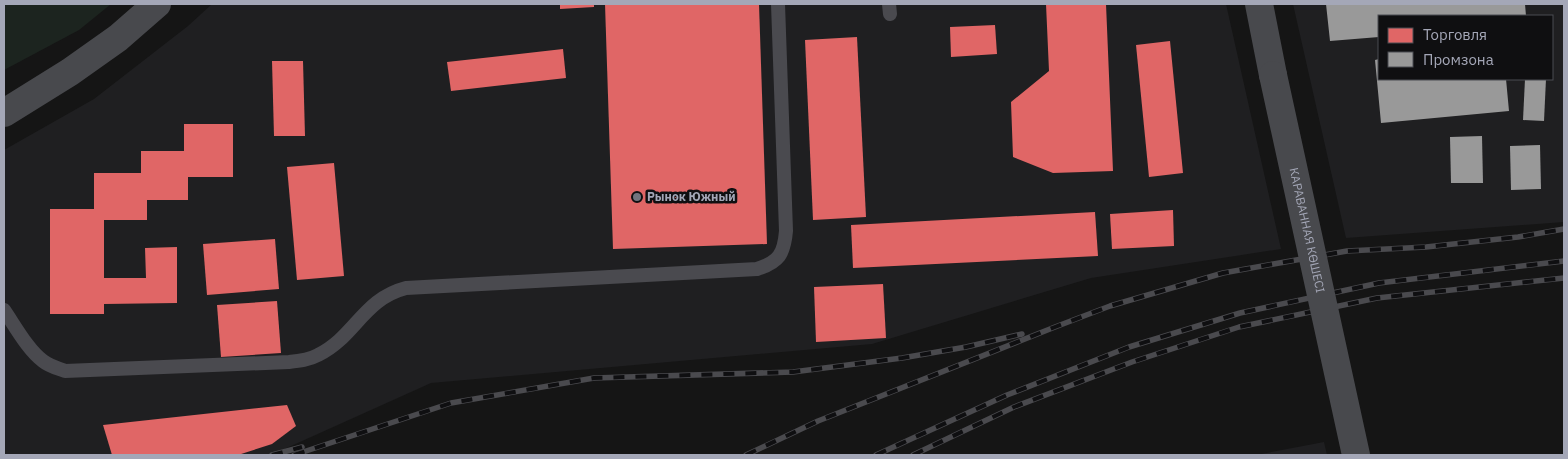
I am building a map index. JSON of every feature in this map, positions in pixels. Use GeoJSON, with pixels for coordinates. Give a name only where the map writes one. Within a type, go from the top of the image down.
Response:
{"type":"FeatureCollection","features":[{"type":"Feature","properties":{"kind":"main road"},"geometry":{"type":"LineString","coordinates":[[4,113],[70,72],[118,38],[157,4]]}},
{"type":"Feature","properties":{"kind":"main road","name":"КАРАВАННАЯ КӨШЕСІ"},"geometry":{"type":"LineString","coordinates":[[1259,4],[1356,455]]}},
{"type":"Feature","properties":{"kind":"lane"},"geometry":{"type":"LineString","coordinates":[[4,310],[33,351],[42,360],[65,371],[288,362],[304,361],[332,347],[382,297],[406,288],[757,269],[770,265],[780,256],[785,244],[786,231],[778,4]]}},
{"type":"Feature","properties":{"kind":"shaded area"},"geometry":{"type":"Polygon","coordinates":[[[4,4],[111,4],[79,30],[4,70],[4,4]]]}},
{"type":"Feature","properties":{"kind":"shaded area","name":"Рынок Южный"},"geometry":{"type":"Polygon","coordinates":[[[212,4],[1226,4],[1281,249],[1091,278],[872,344],[431,383],[271,455],[4,455],[4,150],[94,99],[188,26],[212,4]]]}},
{"type":"Feature","properties":{"kind":"shaded area"},"geometry":{"type":"Polygon","coordinates":[[[1293,4],[1564,4],[1564,222],[1346,238],[1293,4]]]}},
{"type":"Feature","properties":{"kind":"shaded area"},"geometry":{"type":"Polygon","coordinates":[[[1324,442],[1327,455],[1256,455],[1324,442]]]}},
{"type":"Feature","properties":{"kind":"building: Торговля"},"geometry":{"type":"Polygon","coordinates":[[[560,4],[594,4],[594,7],[560,9],[560,4]]]}},
{"type":"Feature","properties":{"kind":"building: Торговля"},"geometry":{"type":"Polygon","coordinates":[[[605,4],[759,4],[767,244],[613,249],[605,4]]]}},
{"type":"Feature","properties":{"kind":"building: Торговля"},"geometry":{"type":"Polygon","coordinates":[[[1046,4],[1106,4],[1113,171],[1053,173],[1013,157],[1011,102],[1049,71],[1046,4]]]}},
{"type":"Feature","properties":{"kind":"building: Торговля"},"geometry":{"type":"Polygon","coordinates":[[[995,25],[997,54],[951,57],[950,27],[995,25]]]}},
{"type":"Feature","properties":{"kind":"building: Торговля"},"geometry":{"type":"Polygon","coordinates":[[[857,37],[866,217],[813,220],[805,40],[857,37]]]}},
{"type":"Feature","properties":{"kind":"building: Торговля"},"geometry":{"type":"Polygon","coordinates":[[[1170,41],[1183,173],[1149,177],[1136,45],[1170,41]]]}},
{"type":"Feature","properties":{"kind":"building: Торговля"},"geometry":{"type":"Polygon","coordinates":[[[563,49],[566,78],[451,91],[447,62],[563,49]]]}},
{"type":"Feature","properties":{"kind":"building: Торговля"},"geometry":{"type":"Polygon","coordinates":[[[272,61],[303,61],[305,136],[274,136],[272,61]]]}},
{"type":"Feature","properties":{"kind":"building: Торговля"},"geometry":{"type":"Polygon","coordinates":[[[184,124],[233,124],[233,177],[188,177],[188,200],[147,200],[147,220],[104,220],[104,278],[146,278],[145,248],[177,247],[177,303],[104,304],[104,314],[50,314],[50,209],[94,209],[94,173],[141,173],[141,151],[184,151],[184,124]]]}},
{"type":"Feature","properties":{"kind":"building: Торговля"},"geometry":{"type":"Polygon","coordinates":[[[334,163],[344,276],[297,280],[287,167],[334,163]]]}},
{"type":"Feature","properties":{"kind":"building: Торговля"},"geometry":{"type":"Polygon","coordinates":[[[1173,210],[1174,246],[1112,249],[1110,214],[1173,210]]]}},
{"type":"Feature","properties":{"kind":"building: Торговля"},"geometry":{"type":"Polygon","coordinates":[[[1095,212],[1098,256],[853,268],[851,225],[1095,212]]]}},
{"type":"Feature","properties":{"kind":"building: Торговля"},"geometry":{"type":"Polygon","coordinates":[[[275,239],[279,289],[207,295],[203,244],[275,239]]]}},
{"type":"Feature","properties":{"kind":"building: Торговля"},"geometry":{"type":"Polygon","coordinates":[[[883,284],[886,338],[816,342],[814,287],[883,284]]]}},
{"type":"Feature","properties":{"kind":"building: Торговля"},"geometry":{"type":"Polygon","coordinates":[[[277,301],[281,353],[221,357],[217,305],[277,301]]]}},
{"type":"Feature","properties":{"kind":"building: Торговля"},"geometry":{"type":"Polygon","coordinates":[[[287,405],[296,426],[272,444],[238,455],[112,455],[103,425],[287,405]]]}},
{"type":"Feature","properties":{"kind":"building: Промзона"},"geometry":{"type":"Polygon","coordinates":[[[1326,4],[1525,4],[1526,15],[1378,15],[1378,37],[1330,41],[1326,4]]]}},
{"type":"Feature","properties":{"kind":"building: Промзона"},"geometry":{"type":"Polygon","coordinates":[[[1378,59],[1378,80],[1506,80],[1509,111],[1381,123],[1375,60],[1378,59]]]}},
{"type":"Feature","properties":{"kind":"building: Промзона"},"geometry":{"type":"Polygon","coordinates":[[[1525,80],[1546,80],[1544,121],[1523,120],[1525,80]]]}},
{"type":"Feature","properties":{"kind":"building: Промзона"},"geometry":{"type":"Polygon","coordinates":[[[1482,136],[1483,183],[1451,183],[1450,137],[1482,136]]]}},
{"type":"Feature","properties":{"kind":"building: Промзона"},"geometry":{"type":"Polygon","coordinates":[[[1540,145],[1541,189],[1511,190],[1510,146],[1540,145]]]}},
{"type":"Feature","properties":{"kind":"railway"},"geometry":{"type":"LineString","coordinates":[[746,455],[818,421],[1110,306],[1223,273],[1347,251],[1426,247],[1518,237],[1564,229]]}},
{"type":"Feature","properties":{"kind":"railway"},"geometry":{"type":"LineString","coordinates":[[876,455],[1007,395],[1129,347],[1240,313],[1379,283],[1564,261]]}},
{"type":"Feature","properties":{"kind":"railway"},"geometry":{"type":"LineString","coordinates":[[913,455],[1014,407],[1132,362],[1239,327],[1377,298],[1564,278]]}},
{"type":"Feature","properties":{"kind":"railway"},"geometry":{"type":"LineString","coordinates":[[294,455],[451,403],[594,378],[793,372],[902,358],[966,347],[1022,334]]}},
{"type":"Feature","properties":{"kind":"railway"},"geometry":{"type":"LineString","coordinates":[[272,455],[302,447]]}},
{"type":"Feature","properties":{"kind":"place","name":"Рынок Южный"},"geometry":{"type":"Point","coordinates":[637,197]}}]}
